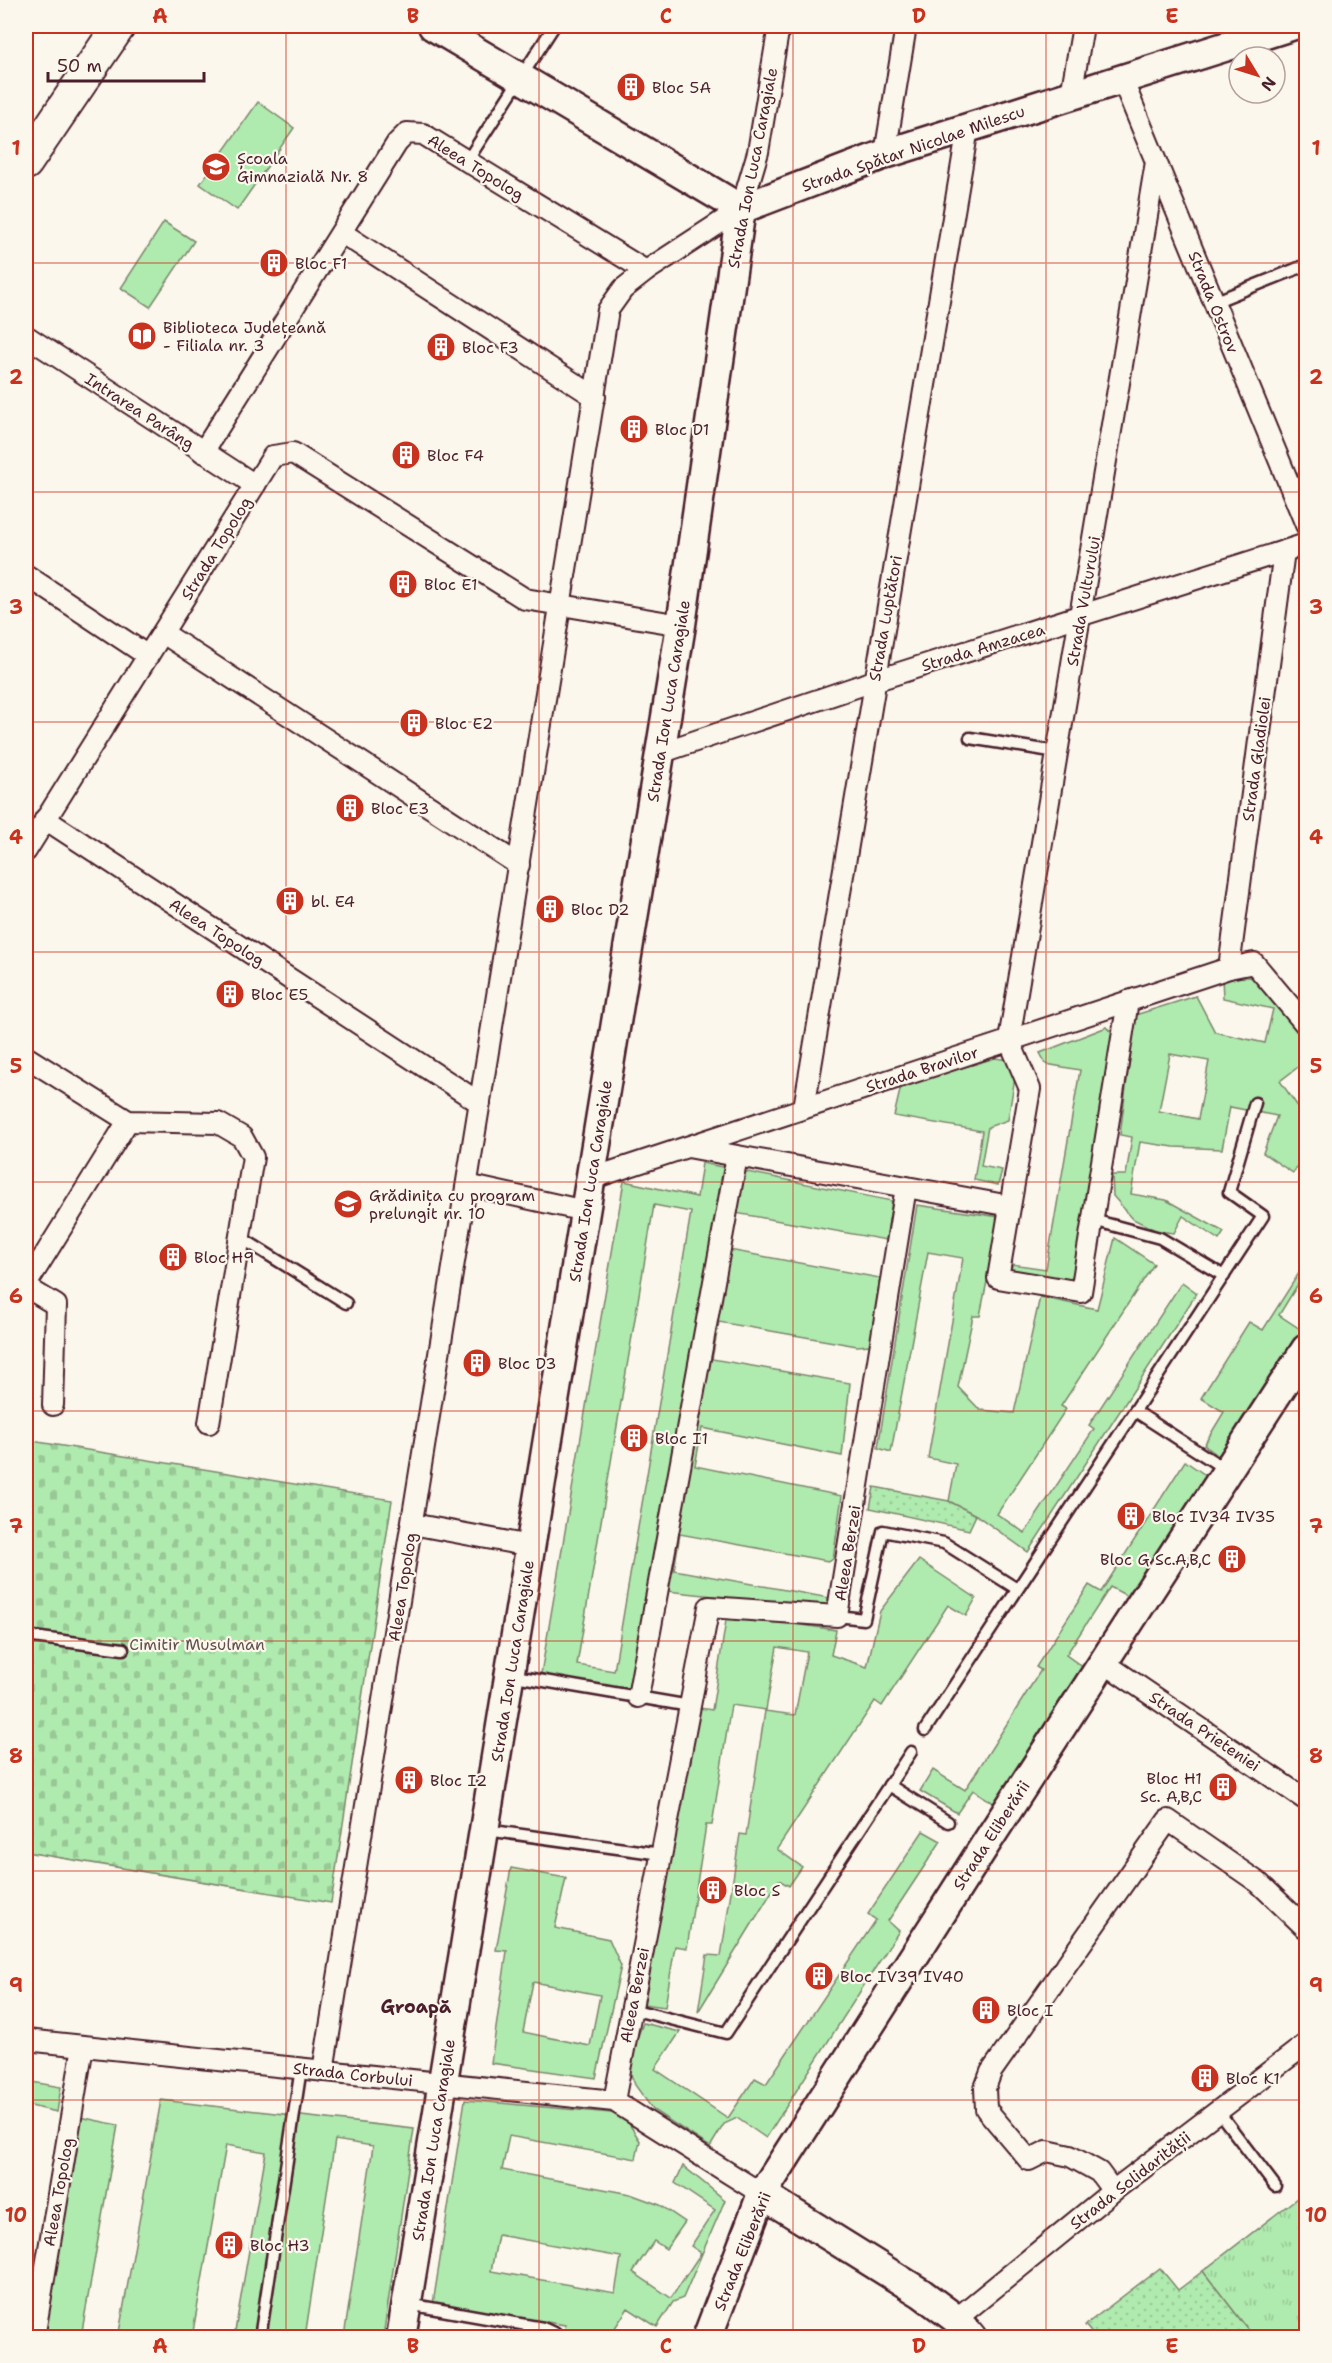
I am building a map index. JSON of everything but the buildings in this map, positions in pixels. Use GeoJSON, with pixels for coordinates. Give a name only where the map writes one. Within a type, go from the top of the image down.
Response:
{"type":"FeatureCollection","features":[{"type":"Feature","properties":{"kind":"main road"},"geometry":{"type":"LineString","coordinates":[[26,164],[112,26]]}},
{"type":"Feature","properties":{"kind":"main road"},"geometry":{"type":"LineString","coordinates":[[69,96],[119,26]]}},
{"type":"Feature","properties":{"kind":"street"},"geometry":{"type":"LineString","coordinates":[[433,26],[741,209]]}},
{"type":"Feature","properties":{"kind":"street","name":"Strada Ion Luca Caragiale"},"geometry":{"type":"LineString","coordinates":[[401,2337],[681,625],[741,209],[758,152],[779,26]]}},
{"type":"Feature","properties":{"kind":"street"},"geometry":{"type":"LineString","coordinates":[[885,154],[906,26]]}},
{"type":"Feature","properties":{"kind":"street"},"geometry":{"type":"LineString","coordinates":[[1071,95],[1083,26]]}},
{"type":"Feature","properties":{"kind":"street","name":"Strada Spătar Nicolae Milescu"},"geometry":{"type":"LineString","coordinates":[[741,209],[885,154],[1122,79],[1260,31],[1291,26]]}},
{"type":"Feature","properties":{"kind":"street","name":"Strada Ostrov"},"geometry":{"type":"LineString","coordinates":[[1122,79],[1306,525]]}},
{"type":"Feature","properties":{"kind":"street","name":"Strada Luptători"},"geometry":{"type":"LineString","coordinates":[[804,1108],[968,128]]}},
{"type":"Feature","properties":{"kind":"street","name":"Aleea Topolog"},"geometry":{"type":"LineString","coordinates":[[203,452],[397,143],[407,133],[423,134],[646,271]]}},
{"type":"Feature","properties":{"kind":"street","name":"Strada Vulturului"},"geometry":{"type":"LineString","coordinates":[[1009,1040],[1156,162]]}},
{"type":"Feature","properties":{"kind":"street","name":"Aleea Topolog"},"geometry":{"type":"LineString","coordinates":[[323,2071],[609,310],[623,289],[646,271],[741,209]]}},
{"type":"Feature","properties":{"kind":"street"},"geometry":{"type":"LineString","coordinates":[[342,233],[594,397]]}},
{"type":"Feature","properties":{"kind":"street","name":"Intrarea Parâng"},"geometry":{"type":"LineString","coordinates":[[26,336],[255,485]]}},
{"type":"Feature","properties":{"kind":"street","name":"Strada Topolog"},"geometry":{"type":"LineString","coordinates":[[26,851],[36,827],[163,633],[273,456],[293,453],[525,599],[561,604]]}},
{"type":"Feature","properties":{"kind":"street","name":"Strada Amzacea"},"geometry":{"type":"LineString","coordinates":[[660,753],[874,681],[1306,544]]}},
{"type":"Feature","properties":{"kind":"street","name":"Strada Gladiolei"},"geometry":{"type":"LineString","coordinates":[[1229,968],[1284,551]]}},
{"type":"Feature","properties":{"kind":"street"},"geometry":{"type":"LineString","coordinates":[[26,575],[148,656]]}},
{"type":"Feature","properties":{"kind":"street"},"geometry":{"type":"LineString","coordinates":[[561,604],[681,625]]}},
{"type":"Feature","properties":{"kind":"street"},"geometry":{"type":"LineString","coordinates":[[163,633],[519,865]]}},
{"type":"Feature","properties":{"kind":"street","name":"Aleea Topolog"},"geometry":{"type":"LineString","coordinates":[[36,827],[480,1103]]}},
{"type":"Feature","properties":{"kind":"street","name":"Strada Bravilor"},"geometry":{"type":"LineString","coordinates":[[590,1179],[1229,968],[1254,963],[1306,1025]]}},
{"type":"Feature","properties":{"kind":"street"},"geometry":{"type":"LineString","coordinates":[[1009,1040],[1030,1089],[998,1278],[1081,1292],[1128,1001]]}},
{"type":"Feature","properties":{"kind":"street"},"geometry":{"type":"LineString","coordinates":[[26,1057],[128,1121],[218,1123],[242,1137],[253,1157],[209,1423]]}},
{"type":"Feature","properties":{"kind":"street"},"geometry":{"type":"LineString","coordinates":[[53,1404],[56,1305],[26,1286],[128,1121]]}},
{"type":"Feature","properties":{"kind":"street"},"geometry":{"type":"LineString","coordinates":[[687,1147],[1010,1206]]}},
{"type":"Feature","properties":{"kind":"street"},"geometry":{"type":"LineString","coordinates":[[638,1697],[737,1156]]}},
{"type":"Feature","properties":{"kind":"street"},"geometry":{"type":"LineString","coordinates":[[467,1185],[585,1211]]}},
{"type":"Feature","properties":{"kind":"street","name":"Aleea Berzei"},"geometry":{"type":"LineString","coordinates":[[614,2101],[710,1607],[837,1616],[906,1187]]}},
{"type":"Feature","properties":{"kind":"street","name":"Strada Eliberării"},"geometry":{"type":"LineString","coordinates":[[707,2337],[762,2194],[1306,1349]]}},
{"type":"Feature","properties":{"kind":"street"},"geometry":{"type":"LineString","coordinates":[[412,1524],[530,1546]]}},
{"type":"Feature","properties":{"kind":"street","name":"Strada Prieteniei"},"geometry":{"type":"LineString","coordinates":[[1103,1662],[1306,1800]]}},
{"type":"Feature","properties":{"kind":"street"},"geometry":{"type":"LineString","coordinates":[[1113,2191],[1099,2172],[1071,2156],[1047,2151],[1029,2160],[986,2109],[985,2088],[992,2072],[1168,1820],[1259,1883],[1306,1928]]}},
{"type":"Feature","properties":{"kind":"street","name":"Strada Corbului"},"geometry":{"type":"LineString","coordinates":[[26,2040],[614,2101],[762,2194]]}},
{"type":"Feature","properties":{"kind":"street","name":"Strada Solidarității"},"geometry":{"type":"LineString","coordinates":[[964,2328],[1113,2191],[1306,2044]]}},
{"type":"Feature","properties":{"kind":"street","name":"Aleea Topolog"},"geometry":{"type":"LineString","coordinates":[[34,2337],[83,2046]]}},
{"type":"Feature","properties":{"kind":"street"},"geometry":{"type":"LineString","coordinates":[[762,2194],[921,2293],[964,2328]]}},
{"type":"Feature","properties":{"kind":"lane"},"geometry":{"type":"LineString","coordinates":[[466,161],[554,26]]}},
{"type":"Feature","properties":{"kind":"lane"},"geometry":{"type":"LineString","coordinates":[[1214,302],[1306,265]]}},
{"type":"Feature","properties":{"kind":"lane"},"geometry":{"type":"LineString","coordinates":[[970,738],[1058,752]]}},
{"type":"Feature","properties":{"kind":"lane"},"geometry":{"type":"LineString","coordinates":[[925,1730],[1263,1216],[1229,1192],[1255,1103]]}},
{"type":"Feature","properties":{"kind":"lane"},"geometry":{"type":"LineString","coordinates":[[1094,1220],[1160,1238],[1224,1276]]}},
{"type":"Feature","properties":{"kind":"lane"},"geometry":{"type":"LineString","coordinates":[[240,1237],[346,1303]]}},
{"type":"Feature","properties":{"kind":"lane"},"geometry":{"type":"LineString","coordinates":[[1135,1411],[1228,1471]]}},
{"type":"Feature","properties":{"kind":"lane"},"geometry":{"type":"LineString","coordinates":[[837,1616],[864,1619],[882,1531],[944,1543],[1017,1589]]}},
{"type":"Feature","properties":{"kind":"lane"},"geometry":{"type":"LineString","coordinates":[[26,1636],[123,1648]]}},
{"type":"Feature","properties":{"kind":"lane"},"geometry":{"type":"LineString","coordinates":[[509,1675],[690,1706]]}},
{"type":"Feature","properties":{"kind":"lane"},"geometry":{"type":"LineString","coordinates":[[632,2008],[726,2033],[911,1752]]}},
{"type":"Feature","properties":{"kind":"lane"},"geometry":{"type":"LineString","coordinates":[[889,1785],[948,1822]]}},
{"type":"Feature","properties":{"kind":"lane"},"geometry":{"type":"LineString","coordinates":[[484,1830],[661,1854]]}},
{"type":"Feature","properties":{"kind":"lane"},"geometry":{"type":"LineString","coordinates":[[260,2337],[301,2068]]}},
{"type":"Feature","properties":{"kind":"lane"},"geometry":{"type":"LineString","coordinates":[[1218,2111],[1275,2186]]}},
{"type":"Feature","properties":{"kind":"lane"},"geometry":{"type":"LineString","coordinates":[[406,2304],[543,2328],[558,2337]]}},
{"type":"Feature","properties":{"kind":"green space"},"geometry":{"type":"Polygon","coordinates":[[[258,102],[294,128],[237,210],[200,184],[258,102]]]}},
{"type":"Feature","properties":{"kind":"green space"},"geometry":{"type":"Polygon","coordinates":[[[164,222],[194,241],[150,307],[121,288],[164,222]]]}},
{"type":"Feature","properties":{"kind":"green space"},"geometry":{"type":"Polygon","coordinates":[[[1222,977],[1263,977],[1306,1042],[1306,1061],[1280,1081],[1306,1118],[1306,1154],[1293,1173],[1263,1153],[1277,1116],[1230,1107],[1222,1149],[1174,1147],[1140,1142],[1131,1194],[1166,1200],[1224,1232],[1219,1240],[1183,1216],[1174,1233],[1157,1231],[1133,1219],[1113,1196],[1112,1175],[1126,1175],[1132,1137],[1120,1135],[1135,1015],[1196,996],[1215,1032],[1265,1043],[1273,1009],[1223,998],[1222,977]],[[1170,1054],[1159,1111],[1198,1119],[1209,1061],[1170,1054]]]}},
{"type":"Feature","properties":{"kind":"green space"},"geometry":{"type":"Polygon","coordinates":[[[1107,1027],[1116,1037],[1074,1284],[1010,1275],[1012,1264],[1046,1269],[1080,1070],[1046,1064],[1040,1053],[1107,1027]]]}},
{"type":"Feature","properties":{"kind":"green space"},"geometry":{"type":"Polygon","coordinates":[[[995,1058],[1010,1060],[1015,1077],[1008,1120],[988,1127],[981,1166],[1002,1170],[998,1185],[974,1180],[982,1131],[894,1116],[901,1086],[995,1058]]]}},
{"type":"Feature","properties":{"kind":"green space"},"geometry":{"type":"Polygon","coordinates":[[[702,1163],[892,1201],[886,1240],[736,1213],[729,1250],[880,1278],[870,1345],[857,1346],[719,1322],[712,1359],[850,1383],[842,1456],[702,1428],[695,1466],[842,1496],[833,1559],[828,1561],[680,1534],[674,1570],[830,1598],[829,1608],[667,1591],[630,1691],[541,1674],[624,1181],[697,1197],[702,1163]],[[654,1205],[577,1665],[614,1671],[691,1212],[654,1205]]]}},
{"type":"Feature","properties":{"kind":"green space"},"geometry":{"type":"Polygon","coordinates":[[[917,1205],[1000,1217],[980,1316],[973,1316],[958,1387],[980,1410],[1014,1413],[1040,1297],[1097,1309],[1115,1238],[1154,1264],[1061,1406],[1066,1409],[997,1514],[1025,1533],[1094,1429],[1089,1425],[1182,1282],[1197,1293],[1028,1552],[976,1515],[949,1501],[956,1464],[928,1458],[963,1258],[928,1252],[891,1452],[878,1448],[917,1205]]]}},
{"type":"Feature","properties":{"kind":"green space"},"geometry":{"type":"Polygon","coordinates":[[[1306,1262],[1306,1271],[1279,1315],[1303,1331],[1220,1457],[1204,1445],[1224,1412],[1201,1398],[1249,1322],[1263,1330],[1306,1262]]]}},
{"type":"Feature","properties":{"kind":"green space","name":"Cimitir Musulman"},"geometry":{"type":"Polygon","coordinates":[[[26,1440],[392,1500],[331,1903],[26,1852],[26,1440]]]}},
{"type":"Feature","properties":{"kind":"green space"},"geometry":{"type":"Polygon","coordinates":[[[1185,1461],[1211,1479],[1133,1599],[1110,1587],[1066,1655],[1084,1668],[995,1804],[973,1790],[957,1813],[920,1791],[933,1770],[965,1790],[1041,1670],[1036,1667],[1089,1585],[1101,1592],[1185,1461]]]}},
{"type":"Feature","properties":{"kind":"green space"},"geometry":{"type":"Polygon","coordinates":[[[874,1487],[949,1501],[976,1515],[969,1530],[870,1508],[874,1487]]]}},
{"type":"Feature","properties":{"kind":"green space"},"geometry":{"type":"Polygon","coordinates":[[[919,1560],[976,1598],[966,1616],[948,1605],[882,1706],[875,1701],[777,1849],[802,1867],[789,1886],[779,1880],[698,2012],[707,1955],[721,1956],[740,1834],[746,1835],[765,1711],[795,1715],[807,1652],[777,1647],[766,1710],[731,1705],[712,1825],[706,1825],[687,1948],[675,1946],[665,2007],[643,2004],[700,1708],[712,1710],[727,1614],[836,1630],[831,1655],[867,1667],[880,1611],[919,1560]]]}},
{"type":"Feature","properties":{"kind":"green space"},"geometry":{"type":"Polygon","coordinates":[[[923,1831],[941,1841],[888,1921],[899,1931],[766,2138],[737,2118],[724,2124],[710,2147],[653,2110],[635,2085],[627,2064],[643,2023],[680,2032],[655,2069],[728,2118],[755,2078],[766,2084],[876,1920],[868,1914],[923,1831]]]}},
{"type":"Feature","properties":{"kind":"green space"},"geometry":{"type":"Polygon","coordinates":[[[511,1868],[566,1878],[555,1928],[609,1939],[621,1966],[596,2078],[491,2063],[507,1951],[496,1950],[511,1868]],[[533,1982],[523,2032],[590,2046],[600,1995],[533,1982]]]}},
{"type":"Feature","properties":{"kind":"green space"},"geometry":{"type":"Polygon","coordinates":[[[26,2081],[61,2087],[57,2112],[26,2105],[26,2081]]]}},
{"type":"Feature","properties":{"kind":"green space"},"geometry":{"type":"Polygon","coordinates":[[[161,2100],[414,2129],[383,2337],[344,2337],[373,2146],[335,2140],[305,2337],[234,2337],[266,2152],[226,2145],[192,2337],[118,2338],[161,2100]]]}},
{"type":"Feature","properties":{"kind":"green space"},"geometry":{"type":"Polygon","coordinates":[[[465,2100],[623,2114],[640,2141],[636,2159],[509,2136],[502,2170],[630,2194],[660,2205],[685,2222],[666,2249],[654,2241],[633,2272],[671,2298],[701,2253],[691,2246],[715,2210],[675,2183],[683,2166],[725,2200],[683,2298],[673,2302],[657,2327],[628,2308],[609,2337],[566,2337],[565,2325],[433,2304],[465,2100]],[[498,2235],[491,2271],[615,2293],[621,2257],[498,2235]]]}},
{"type":"Feature","properties":{"kind":"green space"},"geometry":{"type":"Polygon","coordinates":[[[80,2117],[118,2125],[81,2337],[44,2338],[80,2117]]]}},
{"type":"Feature","properties":{"kind":"green space"},"geometry":{"type":"Polygon","coordinates":[[[1306,2191],[1306,2337],[1254,2337],[1203,2271],[1306,2191]]]}},
{"type":"Feature","properties":{"kind":"green space"},"geometry":{"type":"Polygon","coordinates":[[[1160,2268],[1178,2290],[1203,2271],[1254,2337],[1095,2337],[1085,2325],[1160,2268]]]}},
{"type":"Feature","properties":{"kind":"place","name":"Bloc 5A"},"geometry":{"type":"Point","coordinates":[631,87]}},
{"type":"Feature","properties":{"kind":"place","name":"Școala Gimnazială Nr. 8"},"geometry":{"type":"Point","coordinates":[216,167]}},
{"type":"Feature","properties":{"kind":"place","name":"Bloc F1"},"geometry":{"type":"Point","coordinates":[274,263]}},
{"type":"Feature","properties":{"kind":"place","name":"Biblioteca Județeană - Filiala nr. 3"},"geometry":{"type":"Point","coordinates":[142,336]}},
{"type":"Feature","properties":{"kind":"place","name":"Bloc F3"},"geometry":{"type":"Point","coordinates":[441,347]}},
{"type":"Feature","properties":{"kind":"place","name":"Bloc D1"},"geometry":{"type":"Point","coordinates":[634,429]}},
{"type":"Feature","properties":{"kind":"place","name":"Bloc F4"},"geometry":{"type":"Point","coordinates":[406,455]}},
{"type":"Feature","properties":{"kind":"place","name":"Bloc E1"},"geometry":{"type":"Point","coordinates":[403,584]}},
{"type":"Feature","properties":{"kind":"place","name":"Bloc E2"},"geometry":{"type":"Point","coordinates":[414,723]}},
{"type":"Feature","properties":{"kind":"place","name":"Bloc E3"},"geometry":{"type":"Point","coordinates":[350,808]}},
{"type":"Feature","properties":{"kind":"place","name":"bl. E4"},"geometry":{"type":"Point","coordinates":[290,901]}},
{"type":"Feature","properties":{"kind":"place","name":"Bloc D2"},"geometry":{"type":"Point","coordinates":[550,909]}},
{"type":"Feature","properties":{"kind":"place","name":"Bloc E5"},"geometry":{"type":"Point","coordinates":[230,994]}},
{"type":"Feature","properties":{"kind":"place","name":"Grădinița cu program prelungit nr. 10"},"geometry":{"type":"Point","coordinates":[348,1204]}},
{"type":"Feature","properties":{"kind":"place","name":"Bloc H9"},"geometry":{"type":"Point","coordinates":[173,1257]}},
{"type":"Feature","properties":{"kind":"place","name":"Bloc D3"},"geometry":{"type":"Point","coordinates":[477,1363]}},
{"type":"Feature","properties":{"kind":"place","name":"Bloc I1"},"geometry":{"type":"Point","coordinates":[634,1438]}},
{"type":"Feature","properties":{"kind":"place","name":"Bloc IV34 IV35"},"geometry":{"type":"Point","coordinates":[1131,1516]}},
{"type":"Feature","properties":{"kind":"place","name":"Bloc G Sc.A,B,C"},"geometry":{"type":"Point","coordinates":[1232,1559]}},
{"type":"Feature","properties":{"kind":"place","name":"Bloc I2"},"geometry":{"type":"Point","coordinates":[409,1780]}},
{"type":"Feature","properties":{"kind":"place","name":"Bloc H1 Sc. A,B,C"},"geometry":{"type":"Point","coordinates":[1223,1787]}},
{"type":"Feature","properties":{"kind":"place","name":"Bloc S"},"geometry":{"type":"Point","coordinates":[713,1890]}},
{"type":"Feature","properties":{"kind":"place","name":"Bloc IV39 IV40"},"geometry":{"type":"Point","coordinates":[819,1976]}},
{"type":"Feature","properties":{"kind":"place","name":"Bloc I"},"geometry":{"type":"Point","coordinates":[986,2010]}},
{"type":"Feature","properties":{"kind":"place","name":"Bloc K1"},"geometry":{"type":"Point","coordinates":[1205,2078]}},
{"type":"Feature","properties":{"kind":"place","name":"Bloc H3"},"geometry":{"type":"Point","coordinates":[229,2245]}},
{"type":"Feature","properties":{"kind":"district","name":"Groapă"},"geometry":{"type":"Point","coordinates":[416,2007]}}]}
